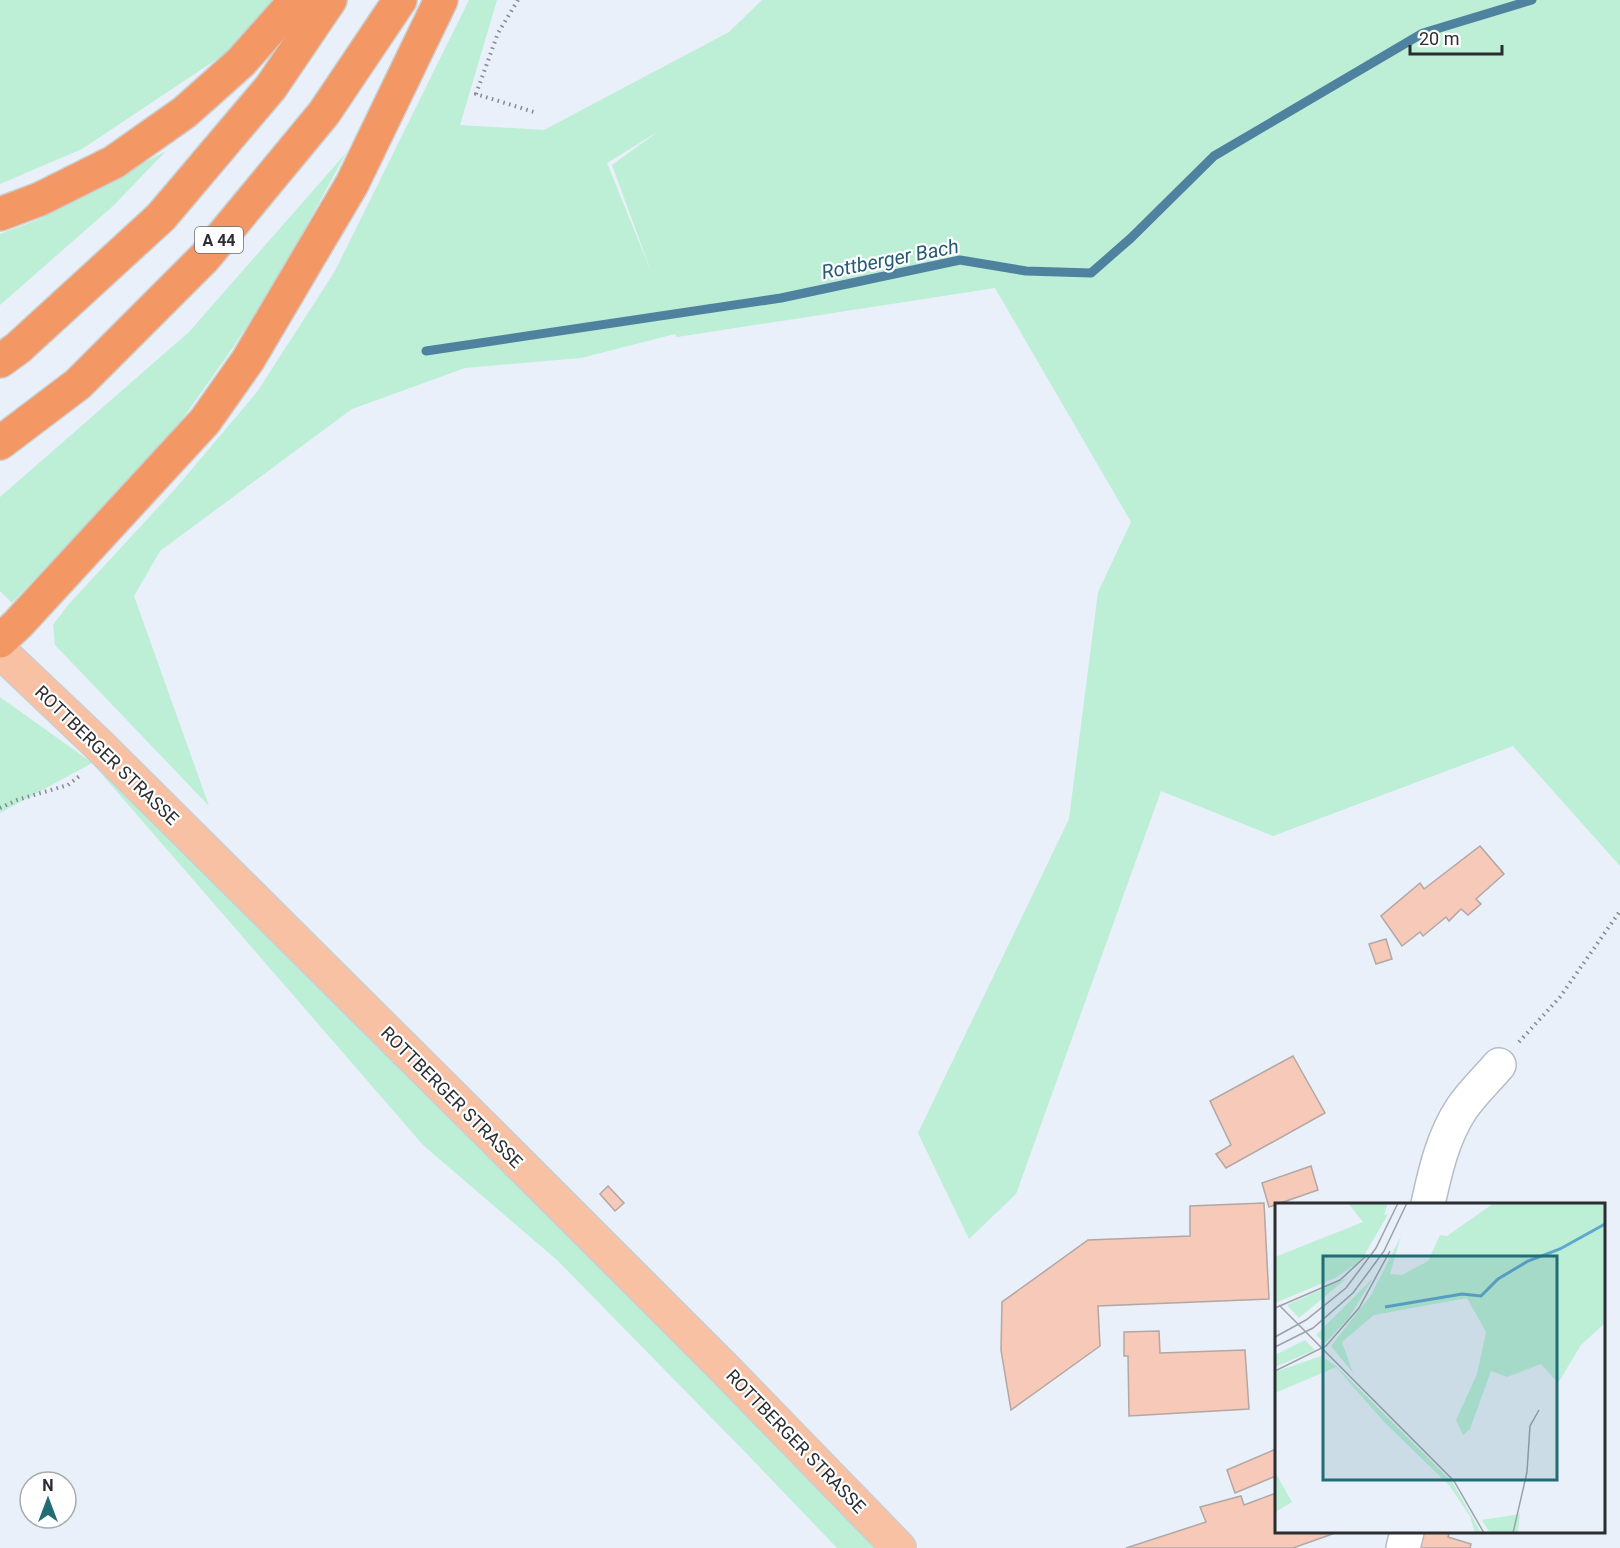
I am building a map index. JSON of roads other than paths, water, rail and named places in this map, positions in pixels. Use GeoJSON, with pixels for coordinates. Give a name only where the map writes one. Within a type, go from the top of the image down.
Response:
{"type":"FeatureCollection","features":[{"type":"Feature","properties":{"kind":"highway"},"geometry":{"type":"LineString","coordinates":[[0,214],[39,199],[114,162],[185,112],[241,62],[296,0]]}},
{"type":"Feature","properties":{"kind":"highway"},"geometry":{"type":"LineString","coordinates":[[0,361],[18,348],[160,216],[271,87],[330,0]]}},
{"type":"Feature","properties":{"kind":"highway","name":"A 44"},"geometry":{"type":"LineString","coordinates":[[0,443],[78,384],[206,257],[324,113],[399,0]]}},
{"type":"Feature","properties":{"kind":"highway"},"geometry":{"type":"LineString","coordinates":[[0,641],[205,420],[248,360],[352,184],[441,0]]}},
{"type":"Feature","properties":{"kind":"main road","name":"ROTTBERGER STRASSE"},"geometry":{"type":"LineString","coordinates":[[0,651],[99,745],[727,1371],[899,1548]]}},
{"type":"Feature","properties":{"kind":"street"},"geometry":{"type":"LineString","coordinates":[[1428,1203],[1434,1173],[1447,1138],[1462,1108],[1498,1065]]}},
{"type":"Feature","properties":{"kind":"street"},"geometry":{"type":"LineString","coordinates":[[1403,1548],[1407,1533]]}},
{"type":"Feature","properties":{"kind":"waterway","name":"Rottberger Bach"},"geometry":{"type":"LineString","coordinates":[[426,351],[781,298],[960,260],[1026,271],[1091,273],[1131,238],[1214,156],[1423,33],[1532,0]]}}]}
